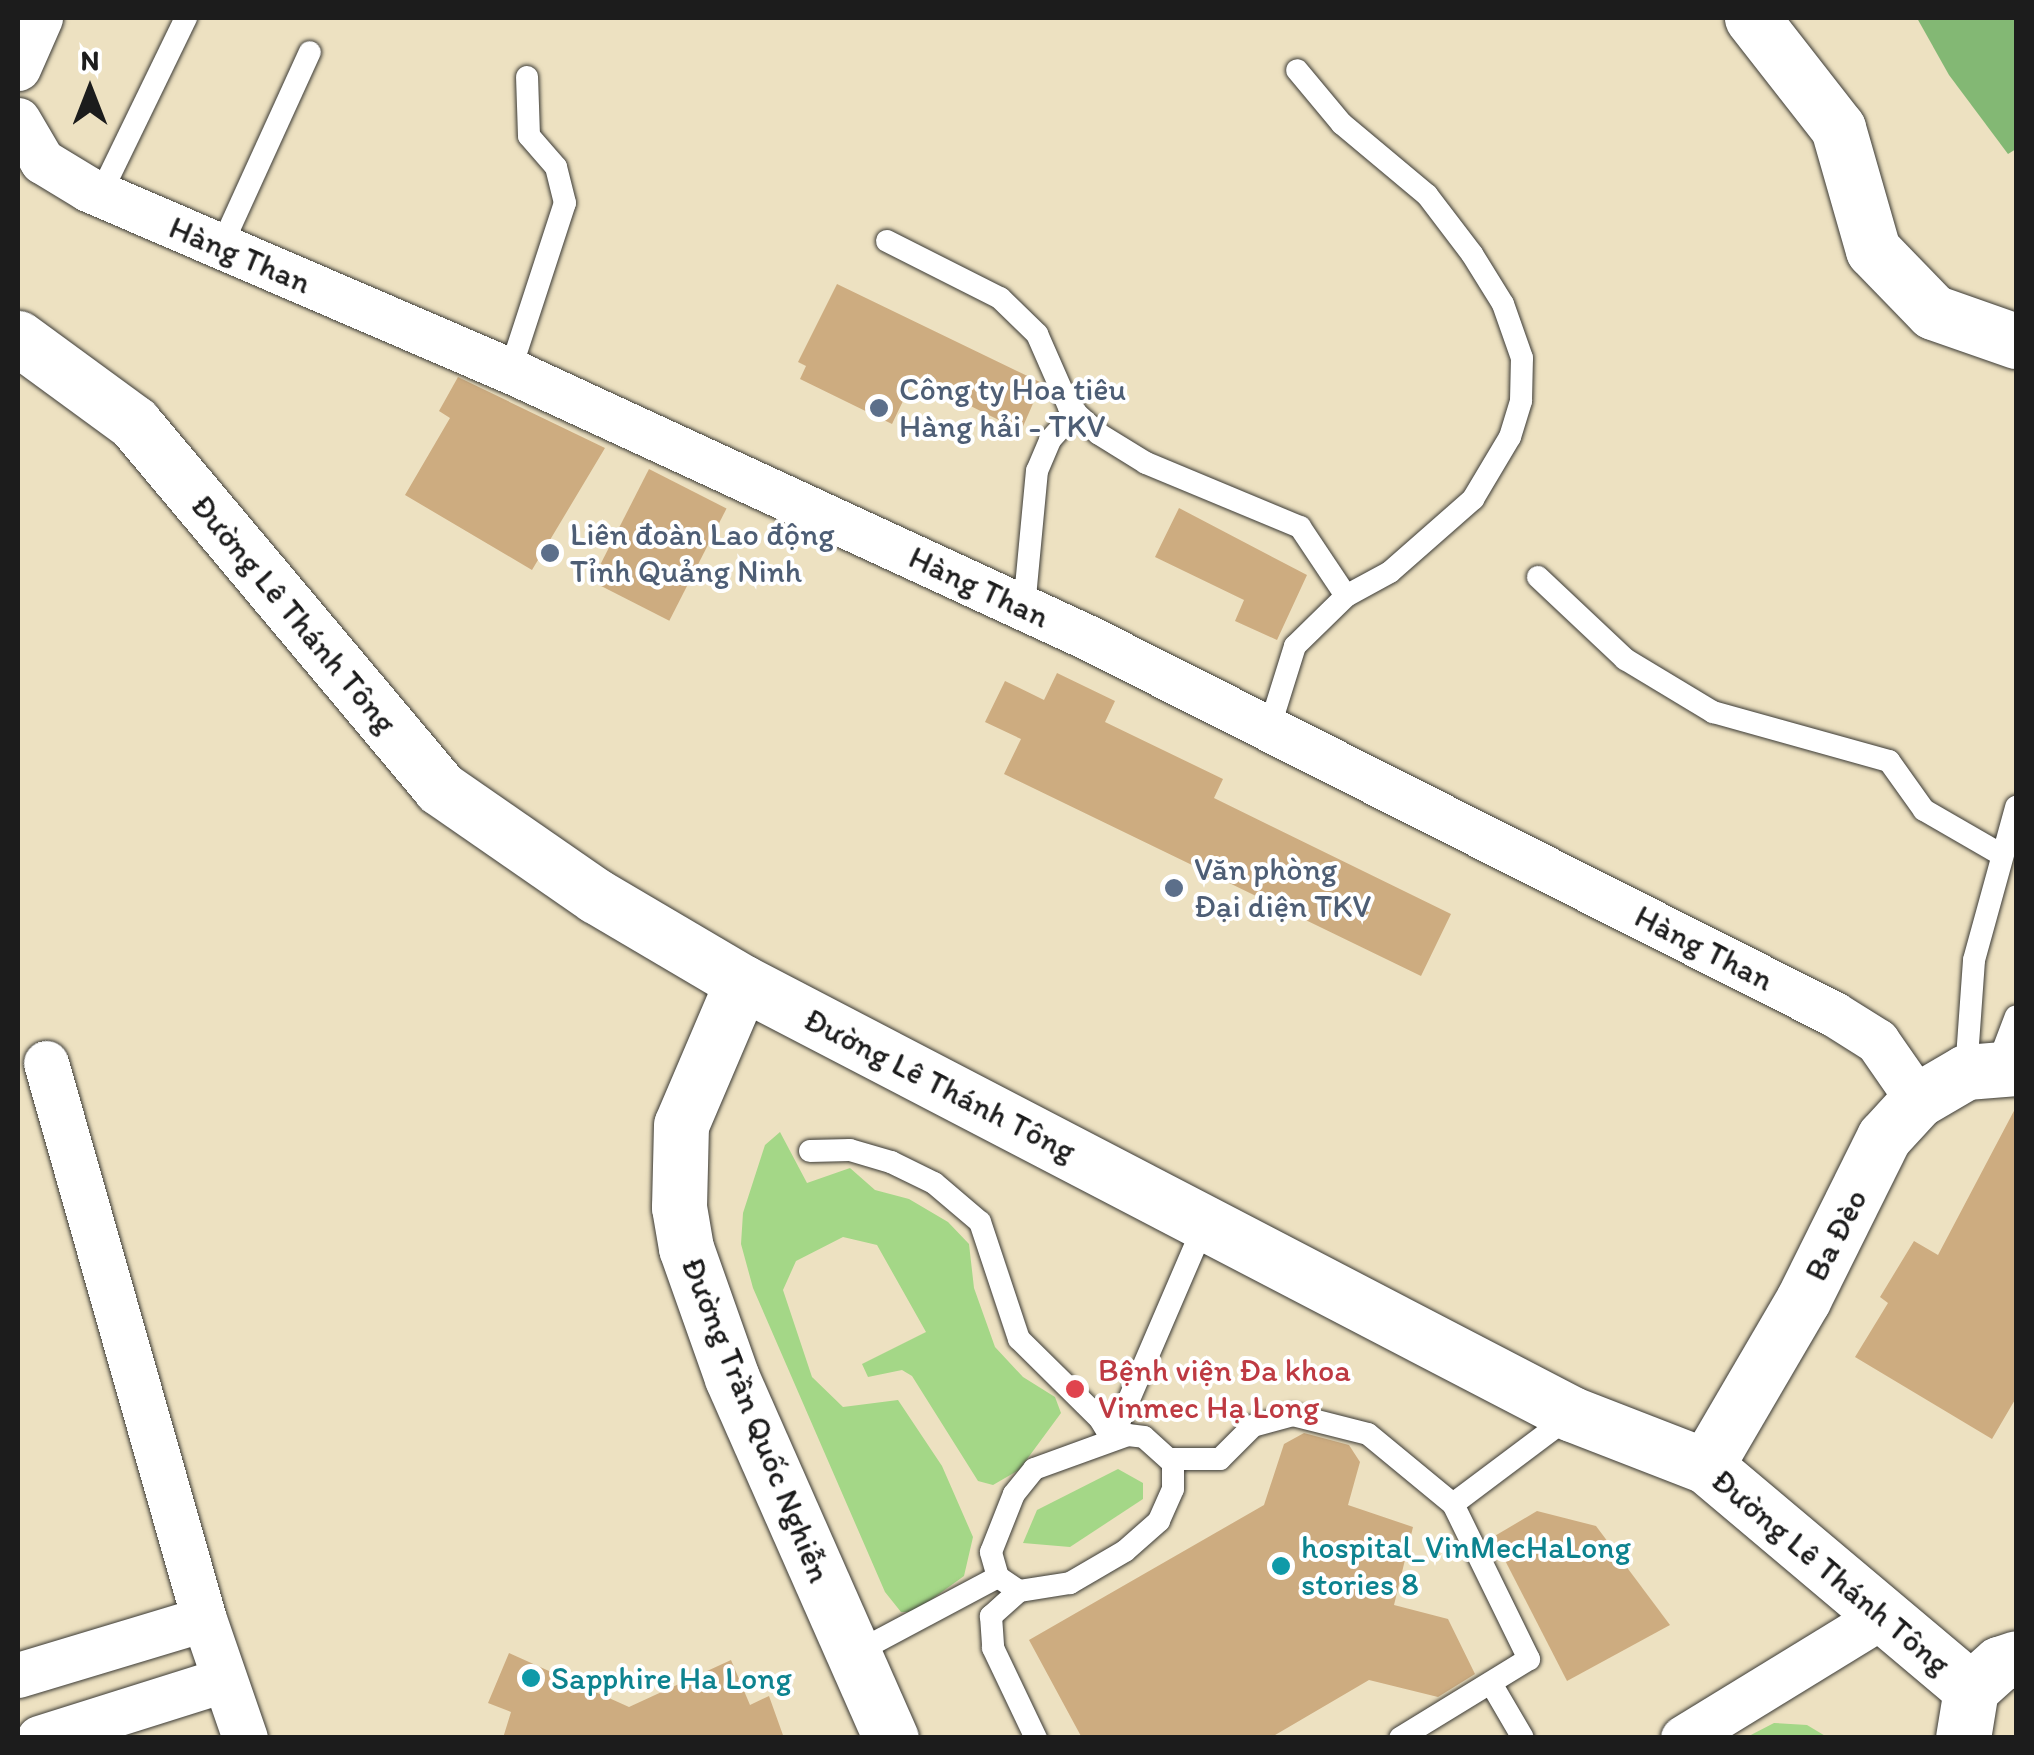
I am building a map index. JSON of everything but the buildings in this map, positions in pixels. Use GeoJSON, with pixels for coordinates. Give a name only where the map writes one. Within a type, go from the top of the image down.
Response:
{"type":"FeatureCollection","features":[{"type":"Feature","properties":{"kind":"street"},"geometry":{"type":"LineString","coordinates":[[18,68],[40,18]]}},
{"type":"Feature","properties":{"kind":"street"},"geometry":{"type":"LineString","coordinates":[[1752,18],[1838,128],[1873,250],[1933,312],[2016,341]]}},
{"type":"Feature","properties":{"kind":"street","name":"Hàng Than"},"geometry":{"type":"LineString","coordinates":[[18,120],[42,161],[100,195],[510,371],[1024,608],[1834,1014],[1877,1041],[1918,1100]]}},
{"type":"Feature","properties":{"kind":"street","name":"Đường Lê Thánh Tông"},"geometry":{"type":"LineString","coordinates":[[18,338],[134,424],[440,788],[596,896],[742,982],[1572,1414],[1706,1466],[1879,1618],[1967,1714]]}},
{"type":"Feature","properties":{"kind":"street","name":"Đường Trần Quốc Nghiễn"},"geometry":{"type":"LineString","coordinates":[[742,982],[681,1124],[679,1207],[686,1248],[732,1378],[891,1738]]}},
{"type":"Feature","properties":{"kind":"street"},"geometry":{"type":"LineString","coordinates":[[46,1063],[204,1619],[245,1738]]}},
{"type":"Feature","properties":{"kind":"street","name":"Ba Đèo"},"geometry":{"type":"LineString","coordinates":[[1706,1466],[1803,1300],[1884,1138],[1918,1100],[1993,1070]]}},
{"type":"Feature","properties":{"kind":"street"},"geometry":{"type":"LineString","coordinates":[[1683,1738],[1879,1618]]}},
{"type":"Feature","properties":{"kind":"street"},"geometry":{"type":"LineString","coordinates":[[18,1675],[204,1619]]}},
{"type":"Feature","properties":{"kind":"street"},"geometry":{"type":"LineString","coordinates":[[1967,1714],[1999,1664],[2016,1658]]}},
{"type":"Feature","properties":{"kind":"street"},"geometry":{"type":"LineString","coordinates":[[39,1738],[222,1680]]}},
{"type":"Feature","properties":{"kind":"lane"},"geometry":{"type":"LineString","coordinates":[[100,195],[186,18]]}},
{"type":"Feature","properties":{"kind":"lane"},"geometry":{"type":"LineString","coordinates":[[221,247],[310,52]]}},
{"type":"Feature","properties":{"kind":"lane"},"geometry":{"type":"LineString","coordinates":[[1270,729],[1295,646],[1346,596],[1390,572],[1473,499],[1510,437],[1520,401],[1522,358],[1503,304],[1427,195],[1342,124],[1297,70]]}},
{"type":"Feature","properties":{"kind":"lane"},"geometry":{"type":"LineString","coordinates":[[510,371],[565,203],[556,167],[529,136],[527,77]]}},
{"type":"Feature","properties":{"kind":"lane"},"geometry":{"type":"LineString","coordinates":[[887,241],[1000,298],[1037,334],[1075,412],[1146,463],[1300,527],[1346,596]]}},
{"type":"Feature","properties":{"kind":"lane"},"geometry":{"type":"LineString","coordinates":[[1024,608],[1037,471],[1050,440],[1075,412]]}},
{"type":"Feature","properties":{"kind":"lane"},"geometry":{"type":"LineString","coordinates":[[1538,578],[1625,659],[1698,704],[1889,762],[1924,810],[2002,855]]}},
{"type":"Feature","properties":{"kind":"lane"},"geometry":{"type":"LineString","coordinates":[[1993,1070],[1974,960],[2016,807]]}},
{"type":"Feature","properties":{"kind":"lane"},"geometry":{"type":"LineString","coordinates":[[1993,1070],[2016,1016]]}},
{"type":"Feature","properties":{"kind":"lane"},"geometry":{"type":"LineString","coordinates":[[810,1151],[850,1150],[892,1162],[934,1184],[980,1222],[1019,1339],[1100,1419],[1112,1439]]}},
{"type":"Feature","properties":{"kind":"lane"},"geometry":{"type":"LineString","coordinates":[[1112,1439],[1206,1223]]}},
{"type":"Feature","properties":{"kind":"lane"},"geometry":{"type":"LineString","coordinates":[[1168,1459],[1220,1460],[1253,1426],[1293,1414],[1368,1434],[1452,1504],[1529,1659],[1400,1738]]}},
{"type":"Feature","properties":{"kind":"lane"},"geometry":{"type":"LineString","coordinates":[[1452,1504],[1572,1414]]}},
{"type":"Feature","properties":{"kind":"lane"},"geometry":{"type":"LineString","coordinates":[[1019,1591],[998,1576],[991,1552],[1014,1494],[1034,1469],[1112,1439],[1144,1437],[1168,1459],[1173,1489],[1159,1521],[1137,1541],[1070,1583],[1019,1591],[990,1616],[994,1648],[1036,1738]]}},
{"type":"Feature","properties":{"kind":"lane"},"geometry":{"type":"LineString","coordinates":[[854,1654],[998,1576]]}},
{"type":"Feature","properties":{"kind":"lane"},"geometry":{"type":"LineString","coordinates":[[1492,1685],[1523,1738]]}},
{"type":"Feature","properties":{"kind":"green space"},"geometry":{"type":"Polygon","coordinates":[[[1917,18],[2016,18],[2016,149],[2008,154],[1949,75],[1917,18]]]}},
{"type":"Feature","properties":{"kind":"green space"},"geometry":{"type":"Polygon","coordinates":[[[780,1132],[807,1183],[850,1168],[875,1190],[909,1199],[948,1222],[969,1244],[974,1288],[995,1347],[1023,1377],[1055,1397],[1061,1413],[1019,1470],[993,1485],[978,1481],[912,1376],[902,1370],[868,1377],[862,1364],[926,1332],[877,1245],[843,1237],[796,1261],[783,1290],[812,1377],[843,1407],[898,1400],[942,1466],[973,1537],[964,1576],[914,1612],[901,1612],[885,1592],[753,1288],[741,1244],[743,1213],[765,1145],[780,1132]]]}},
{"type":"Feature","properties":{"kind":"green space"},"geometry":{"type":"Polygon","coordinates":[[[1118,1469],[1143,1483],[1143,1499],[1070,1547],[1023,1543],[1037,1510],[1118,1469]]]}},
{"type":"Feature","properties":{"kind":"green space"},"geometry":{"type":"Polygon","coordinates":[[[1774,1723],[1807,1725],[1827,1737],[1747,1737],[1774,1723]]]}},
{"type":"Feature","properties":{"kind":"place","name":"Công ty Hoa tiêu Hàng hải - TKV"},"geometry":{"type":"Point","coordinates":[879,408]}},
{"type":"Feature","properties":{"kind":"place","name":"Liên đoàn Lao động Tỉnh Quảng Ninh"},"geometry":{"type":"Point","coordinates":[550,553]}},
{"type":"Feature","properties":{"kind":"place","name":"Văn phòng Đại diện TKV"},"geometry":{"type":"Point","coordinates":[1174,888]}},
{"type":"Feature","properties":{"kind":"place","name":"Bệnh viện Đa khoa Vinmec Hạ Long"},"geometry":{"type":"Point","coordinates":[1075,1389]}},
{"type":"Feature","properties":{"kind":"place","name":"hospital_VinMecHaLong stories 8"},"geometry":{"type":"Point","coordinates":[1281,1566]}},
{"type":"Feature","properties":{"kind":"place","name":"Sapphire Ha Long"},"geometry":{"type":"Point","coordinates":[531,1678]}}]}
